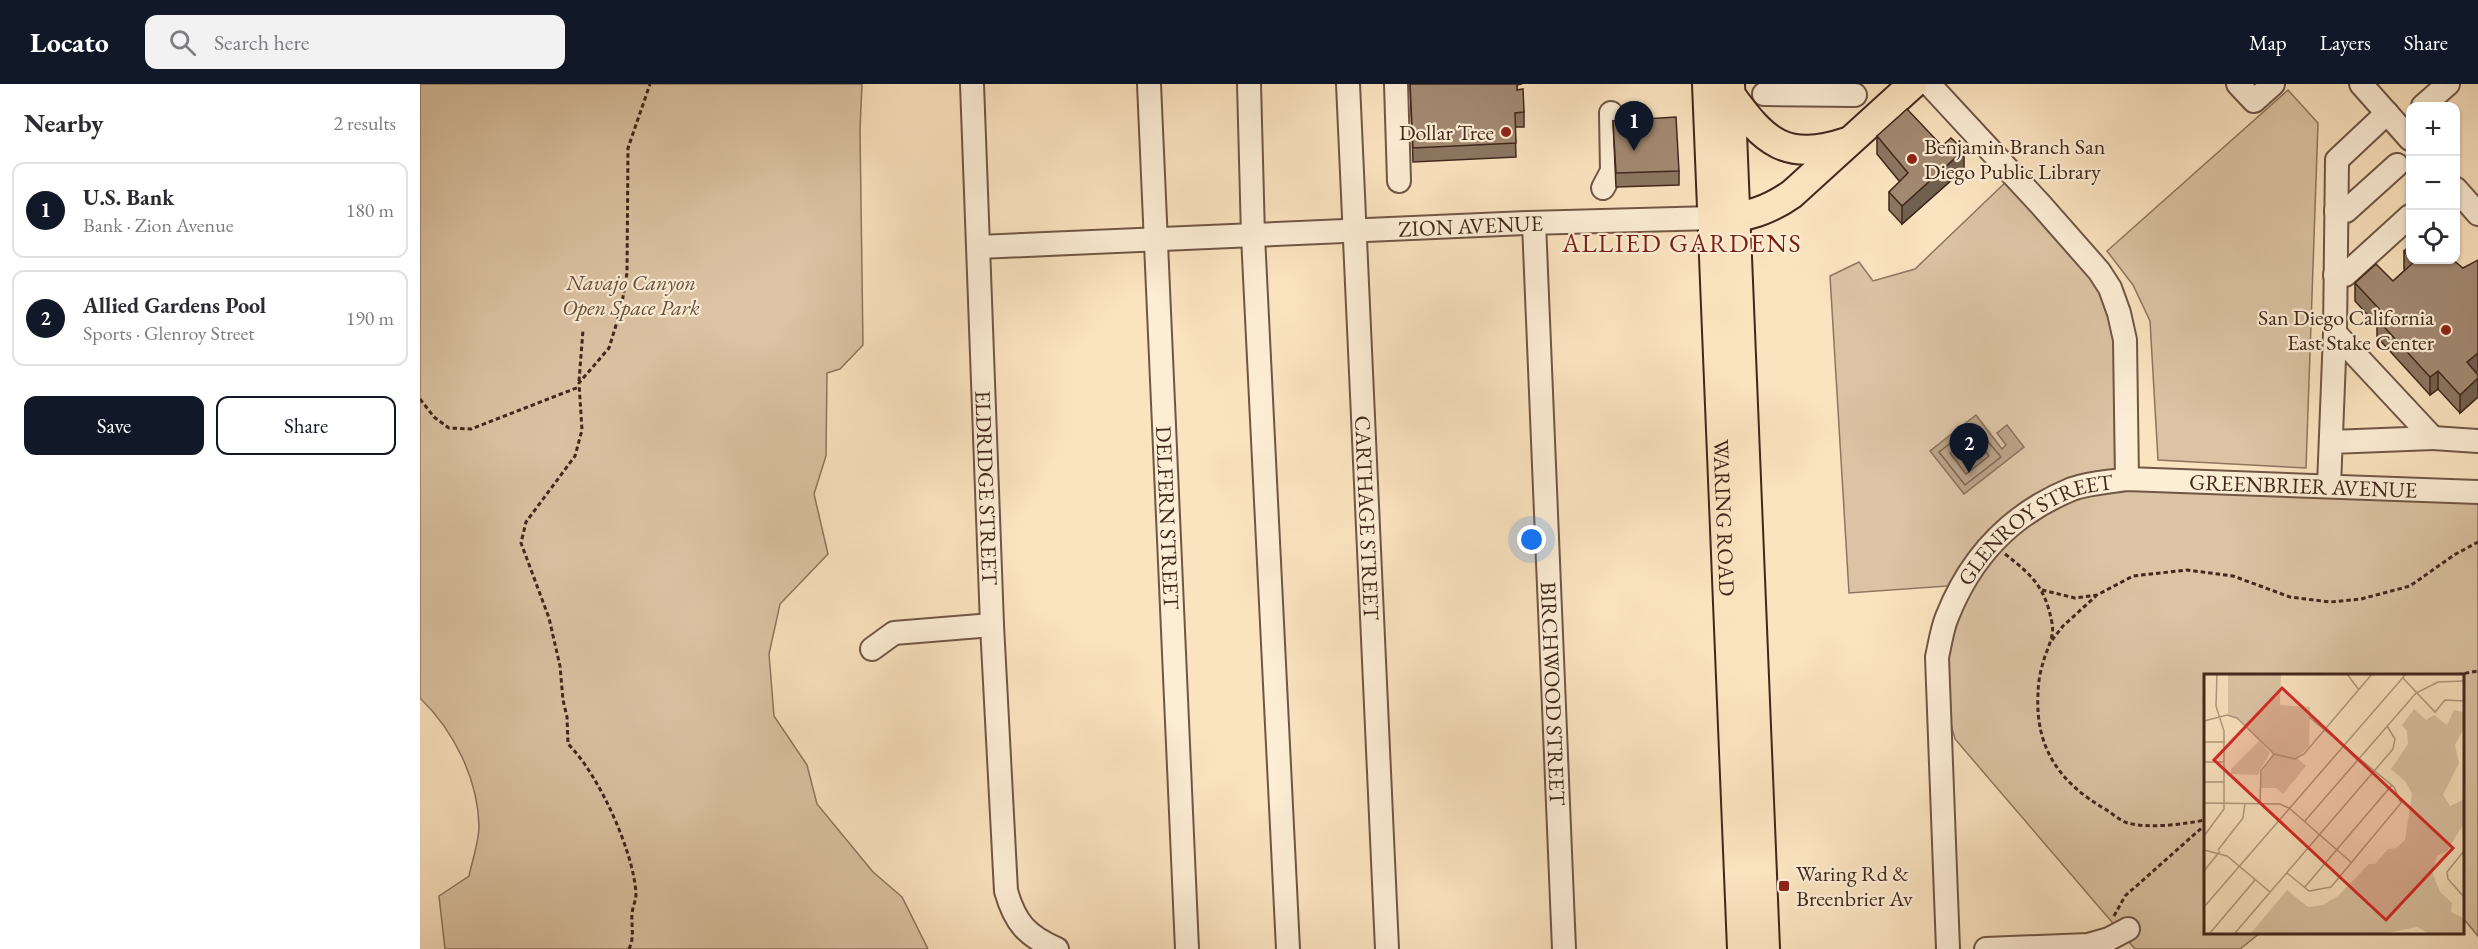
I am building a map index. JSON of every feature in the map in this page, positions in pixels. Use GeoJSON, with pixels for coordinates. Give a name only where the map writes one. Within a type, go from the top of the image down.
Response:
{"type":"FeatureCollection","features":[{"type":"Feature","properties":{"kind":"main road","name":"ZION AVENUE"},"geometry":{"type":"LineString","coordinates":[[1724,218],[1772,208],[1792,194],[1913,84]]}},
{"type":"Feature","properties":{"kind":"main road"},"geometry":{"type":"LineString","coordinates":[[1722,87],[1754,126],[1771,141],[1800,151],[1820,150],[1850,141]]}},
{"type":"Feature","properties":{"kind":"main road","name":"WARING ROAD"},"geometry":{"type":"LineString","coordinates":[[1722,87],[1742,949]]}},
{"type":"Feature","properties":{"kind":"main road","name":"WARING ROAD"},"geometry":{"type":"LineString","coordinates":[[1724,218],[1765,949]]}},
{"type":"Feature","properties":{"kind":"street","name":"ELDRIDGE STREET"},"geometry":{"type":"LineString","coordinates":[[972,84],[992,625],[1006,891],[1011,910],[1019,923],[1038,940],[1057,949]]}},
{"type":"Feature","properties":{"kind":"street","name":"DELFERN STREET"},"geometry":{"type":"LineString","coordinates":[[1149,84],[1187,949]]}},
{"type":"Feature","properties":{"kind":"street"},"geometry":{"type":"LineString","coordinates":[[1249,84],[1253,236],[1288,949]]}},
{"type":"Feature","properties":{"kind":"street","name":"CARTHAGE STREET"},"geometry":{"type":"LineString","coordinates":[[1348,84],[1387,949]]}},
{"type":"Feature","properties":{"kind":"street"},"geometry":{"type":"LineString","coordinates":[[1396,84],[1399,181]]}},
{"type":"Feature","properties":{"kind":"street"},"geometry":{"type":"LineString","coordinates":[[1764,94],[1855,95],[1848,84]]}},
{"type":"Feature","properties":{"kind":"street","name":"GLENROY STREET"},"geometry":{"type":"LineString","coordinates":[[1929,84],[2042,205],[2099,271],[2110,288],[2120,313],[2124,340],[2127,479],[2074,489],[2020,517],[1981,554],[1961,585],[1946,619],[1937,657],[1948,949]]}},
{"type":"Feature","properties":{"kind":"street"},"geometry":{"type":"LineString","coordinates":[[2238,84],[2254,101],[2273,84]]}},
{"type":"Feature","properties":{"kind":"street"},"geometry":{"type":"LineString","coordinates":[[2330,486],[2337,160],[2402,124],[2361,84]]}},
{"type":"Feature","properties":{"kind":"street"},"geometry":{"type":"LineString","coordinates":[[2428,102],[2448,84]]}},
{"type":"Feature","properties":{"kind":"street"},"geometry":{"type":"LineString","coordinates":[[1603,188],[1612,171],[1611,113]]}},
{"type":"Feature","properties":{"kind":"street"},"geometry":{"type":"LineString","coordinates":[[2336,211],[2346,211],[2397,165]]}},
{"type":"Feature","properties":{"kind":"street"},"geometry":{"type":"LineString","coordinates":[[2460,194],[2478,214]]}},
{"type":"Feature","properties":{"kind":"street","name":"ZION AVENUE"},"geometry":{"type":"LineString","coordinates":[[979,247],[1534,223],[1724,218]]}},
{"type":"Feature","properties":{"kind":"street"},"geometry":{"type":"LineString","coordinates":[[2335,275],[2345,275],[2406,220]]}},
{"type":"Feature","properties":{"kind":"street","name":"BIRCHWOOD STREET"},"geometry":{"type":"LineString","coordinates":[[1534,223],[1564,949]]}},
{"type":"Feature","properties":{"kind":"street"},"geometry":{"type":"LineString","coordinates":[[2335,333],[2433,438]]}},
{"type":"Feature","properties":{"kind":"street"},"geometry":{"type":"LineString","coordinates":[[2331,442],[2433,438],[2478,441]]}},
{"type":"Feature","properties":{"kind":"street","name":"GREENBRIER AVENUE"},"geometry":{"type":"LineString","coordinates":[[2127,479],[2478,492]]}},
{"type":"Feature","properties":{"kind":"street"},"geometry":{"type":"LineString","coordinates":[[872,649],[894,633],[992,625]]}},
{"type":"Feature","properties":{"kind":"street"},"geometry":{"type":"LineString","coordinates":[[1986,949],[2088,945],[2109,939],[2126,930]]}},
{"type":"Feature","properties":{"kind":"path"},"geometry":{"type":"LineString","coordinates":[[420,399],[434,417],[449,428],[471,429],[579,385],[609,348],[621,309],[627,273],[628,148],[650,84]]}},
{"type":"Feature","properties":{"kind":"path"},"geometry":{"type":"LineString","coordinates":[[583,330],[579,385],[582,430],[575,456],[526,522],[521,543],[549,618],[560,666],[568,744],[583,758],[626,840],[636,895],[632,910],[633,939],[629,949]]}},
{"type":"Feature","properties":{"kind":"path"},"geometry":{"type":"LineString","coordinates":[[2050,642],[2063,626],[2097,595],[2133,576],[2187,570],[2233,576],[2290,597],[2330,602],[2361,599],[2410,586],[2454,555],[2478,542]]}},
{"type":"Feature","properties":{"kind":"path"},"geometry":{"type":"LineString","coordinates":[[1991,544],[2036,581],[2042,590],[2053,626],[2042,664],[2037,694],[2040,727],[2058,771],[2079,794],[2128,823],[2178,826],[2204,820]]}},
{"type":"Feature","properties":{"kind":"path"},"geometry":{"type":"LineString","coordinates":[[2042,590],[2076,598],[2097,595]]}},
{"type":"Feature","properties":{"kind":"path"},"geometry":{"type":"LineString","coordinates":[[2461,674],[2478,671]]}},
{"type":"Feature","properties":{"kind":"path"},"geometry":{"type":"LineString","coordinates":[[2126,930],[2113,918],[2125,896],[2204,826]]}},
{"type":"Feature","properties":{"kind":"green space","name":"Navajo Canyon Open Space Park"},"geometry":{"type":"Polygon","coordinates":[[[420,84],[862,84],[860,130],[863,345],[840,369],[827,373],[826,456],[814,494],[828,554],[780,604],[769,654],[774,716],[807,765],[817,804],[873,872],[902,897],[928,949],[445,949],[439,896],[469,876],[479,826],[474,790],[462,756],[443,725],[420,698],[420,84]]]}},
{"type":"Feature","properties":{"kind":"green space"},"geometry":{"type":"Polygon","coordinates":[[[2288,90],[2318,123],[2306,468],[2158,460],[2150,321],[2133,285],[2107,251],[2288,90]]]}},
{"type":"Feature","properties":{"kind":"green space"},"geometry":{"type":"Polygon","coordinates":[[[2010,178],[2111,294],[2128,479],[2478,492],[2478,936],[2463,918],[2463,674],[2204,674],[2204,934],[2259,934],[2240,949],[2135,949],[1955,739],[1937,673],[1961,585],[1849,593],[1830,276],[1859,262],[1873,281],[1915,269],[2010,178]]]}},
{"type":"Feature","properties":{"kind":"water"},"geometry":{"type":"Polygon","coordinates":[[[1976,415],[2002,449],[2006,445],[1997,433],[2007,425],[2024,447],[1964,494],[1930,451],[1976,415]]]}},
{"type":"Feature","properties":{"kind":"building"},"geometry":{"type":"Polygon","coordinates":[[[1410,84],[1517,84],[1517,90],[1523,89],[1524,112],[1515,113],[1516,143],[1413,148],[1410,84]]]}},
{"type":"Feature","properties":{"kind":"building"},"geometry":{"type":"Polygon","coordinates":[[[1907,109],[1942,146],[1951,138],[1964,150],[1902,206],[1889,192],[1908,173],[1877,136],[1907,109]]]}},
{"type":"Feature","properties":{"kind":"building"},"geometry":{"type":"Polygon","coordinates":[[[1676,117],[1679,171],[1616,173],[1613,121],[1676,117]]]}},
{"type":"Feature","properties":{"kind":"building"},"geometry":{"type":"Polygon","coordinates":[[[2478,260],[2478,353],[2467,362],[2478,378],[2460,395],[2438,371],[2430,377],[2377,319],[2383,313],[2355,283],[2376,264],[2393,281],[2412,264],[2458,264],[2463,268],[2478,260]]]}},
{"type":"Feature","properties":{"kind":"place","name":"Dollar Tree"},"geometry":{"type":"Point","coordinates":[1506,132]}},
{"type":"Feature","properties":{"kind":"place","name":"U.S. Bank"},"geometry":{"type":"Point","coordinates":[1634,151]}},
{"type":"Feature","properties":{"kind":"place","name":"Benjamin Branch San Diego Public Library"},"geometry":{"type":"Point","coordinates":[1912,159]}},
{"type":"Feature","properties":{"kind":"place","name":"San Diego California East Stake Center"},"geometry":{"type":"Point","coordinates":[2446,330]}},
{"type":"Feature","properties":{"kind":"place","name":"Allied Gardens Pool"},"geometry":{"type":"Point","coordinates":[1969,473]}},
{"type":"Feature","properties":{"kind":"place","name":"Waring Rd & Breenbrier Av"},"geometry":{"type":"Point","coordinates":[1784,886]}},
{"type":"Feature","properties":{"kind":"district","name":"ALLIED GARDENS"},"geometry":{"type":"Point","coordinates":[1682,243]}}]}
